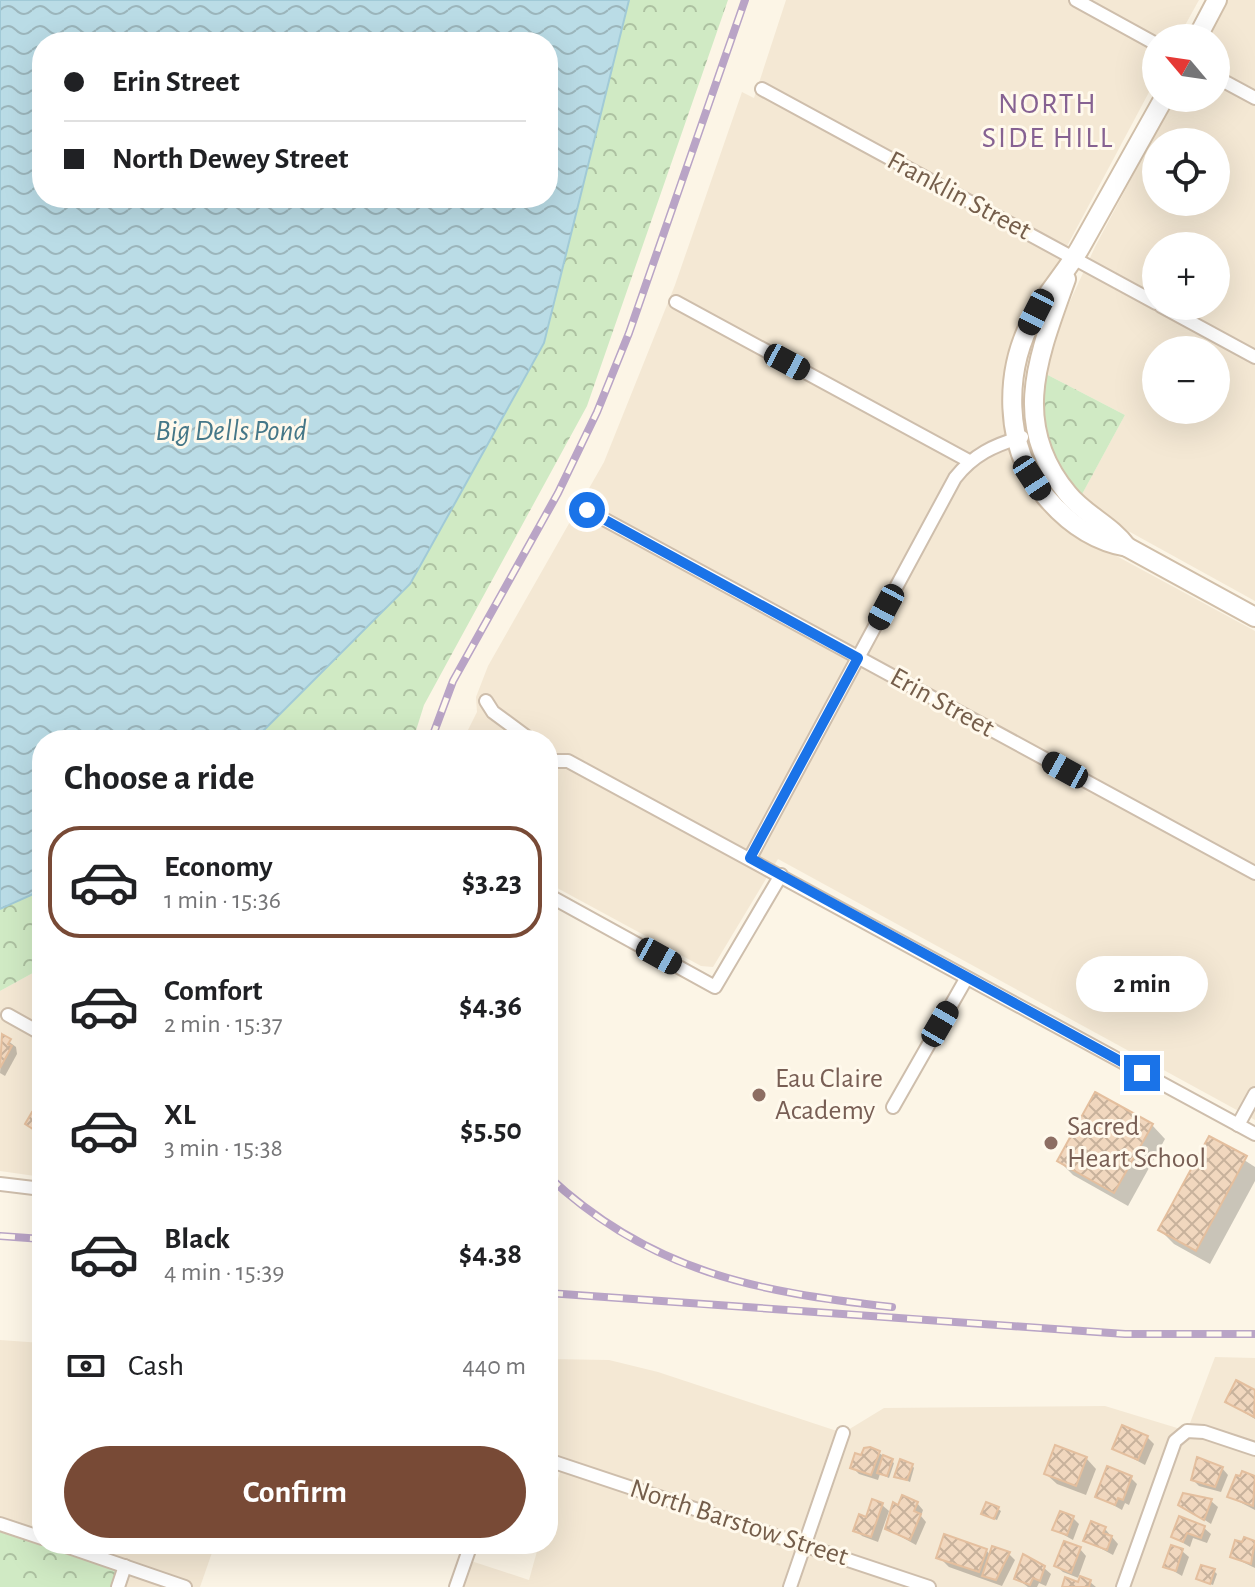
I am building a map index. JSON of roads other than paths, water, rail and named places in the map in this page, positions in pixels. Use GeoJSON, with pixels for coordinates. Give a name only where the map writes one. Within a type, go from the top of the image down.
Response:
{"type":"FeatureCollection","features":[{"type":"Feature","properties":{"kind":"main road"},"geometry":{"type":"LineString","coordinates":[[1204,24],[1217,0]]}},
{"type":"Feature","properties":{"kind":"main road"},"geometry":{"type":"LineString","coordinates":[[1127,547],[1104,542],[1061,514],[1032,478],[1017,438],[1012,400],[1017,356],[1036,312],[1074,258],[1156,112]]}},
{"type":"Feature","properties":{"kind":"main road"},"geometry":{"type":"LineString","coordinates":[[1074,258],[1038,362],[1033,394],[1037,432],[1067,493],[1127,547],[1255,617]]}},
{"type":"Feature","properties":{"kind":"street"},"geometry":{"type":"LineString","coordinates":[[1076,0],[1142,36]]}},
{"type":"Feature","properties":{"kind":"street"},"geometry":{"type":"LineString","coordinates":[[1230,85],[1255,98]]}},
{"type":"Feature","properties":{"kind":"street","name":"Franklin Street"},"geometry":{"type":"LineString","coordinates":[[762,89],[1142,296]]}},
{"type":"Feature","properties":{"kind":"street"},"geometry":{"type":"LineString","coordinates":[[676,302],[969,461]]}},
{"type":"Feature","properties":{"kind":"street","name":"Franklin Street"},"geometry":{"type":"LineString","coordinates":[[1187,320],[1255,357]]}},
{"type":"Feature","properties":{"kind":"street"},"geometry":{"type":"LineString","coordinates":[[750,858],[955,478],[969,461],[1037,432]]}},
{"type":"Feature","properties":{"kind":"street","name":"Erin Street"},"geometry":{"type":"LineString","coordinates":[[587,510],[1255,873]]}},
{"type":"Feature","properties":{"kind":"street"},"geometry":{"type":"LineString","coordinates":[[486,701],[493,712],[517,730]]}},
{"type":"Feature","properties":{"kind":"street"},"geometry":{"type":"LineString","coordinates":[[558,761],[568,761],[750,858],[966,979],[1255,1134]]}},
{"type":"Feature","properties":{"kind":"street"},"geometry":{"type":"LineString","coordinates":[[558,901],[715,987],[781,875]]}},
{"type":"Feature","properties":{"kind":"street"},"geometry":{"type":"LineString","coordinates":[[893,1107],[966,979]]}},
{"type":"Feature","properties":{"kind":"street"},"geometry":{"type":"LineString","coordinates":[[8,1015],[32,1028]]}},
{"type":"Feature","properties":{"kind":"street"},"geometry":{"type":"LineString","coordinates":[[1238,1125],[1255,1094]]}},
{"type":"Feature","properties":{"kind":"street"},"geometry":{"type":"LineString","coordinates":[[0,1184],[32,1188]]}},
{"type":"Feature","properties":{"kind":"street"},"geometry":{"type":"LineString","coordinates":[[1123,1587],[1175,1441],[1187,1431],[1204,1432],[1255,1449]]}},
{"type":"Feature","properties":{"kind":"street"},"geometry":{"type":"LineString","coordinates":[[790,1587],[843,1433]]}},
{"type":"Feature","properties":{"kind":"street","name":"North Barstow Street"},"geometry":{"type":"LineString","coordinates":[[558,1463],[929,1587]]}},
{"type":"Feature","properties":{"kind":"street"},"geometry":{"type":"LineString","coordinates":[[0,1524],[32,1535]]}},
{"type":"Feature","properties":{"kind":"street"},"geometry":{"type":"LineString","coordinates":[[90,1554],[185,1587]]}},
{"type":"Feature","properties":{"kind":"street"},"geometry":{"type":"LineString","coordinates":[[456,1587],[468,1554]]}},
{"type":"Feature","properties":{"kind":"street"},"geometry":{"type":"LineString","coordinates":[[118,1587],[125,1566]]}},
{"type":"Feature","properties":{"kind":"water","name":"Big Dells Pond"},"geometry":{"type":"Polygon","coordinates":[[[0,0],[629,0],[544,343],[410,584],[264,730],[32,730],[32,895],[0,909],[0,0]]]}},
{"type":"Feature","properties":{"kind":"railway"},"geometry":{"type":"LineString","coordinates":[[435,730],[453,681],[558,493],[597,412],[629,333],[745,0]]}},
{"type":"Feature","properties":{"kind":"railway"},"geometry":{"type":"LineString","coordinates":[[558,1184],[626,1235],[666,1256],[708,1272],[796,1294],[892,1307]]}},
{"type":"Feature","properties":{"kind":"railway"},"geometry":{"type":"LineString","coordinates":[[0,1236],[32,1238]]}},
{"type":"Feature","properties":{"kind":"railway"},"geometry":{"type":"LineString","coordinates":[[558,1294],[1125,1334],[1255,1334]]}},
{"type":"Feature","properties":{"kind":"place","name":"Eau Claire Academy"},"geometry":{"type":"Point","coordinates":[759,1095]}},
{"type":"Feature","properties":{"kind":"place","name":"Sacred Heart School"},"geometry":{"type":"Point","coordinates":[1051,1143]}},
{"type":"Feature","properties":{"kind":"district","name":"NORTH SIDE HILL"},"geometry":{"type":"Point","coordinates":[1048,121]}}]}
